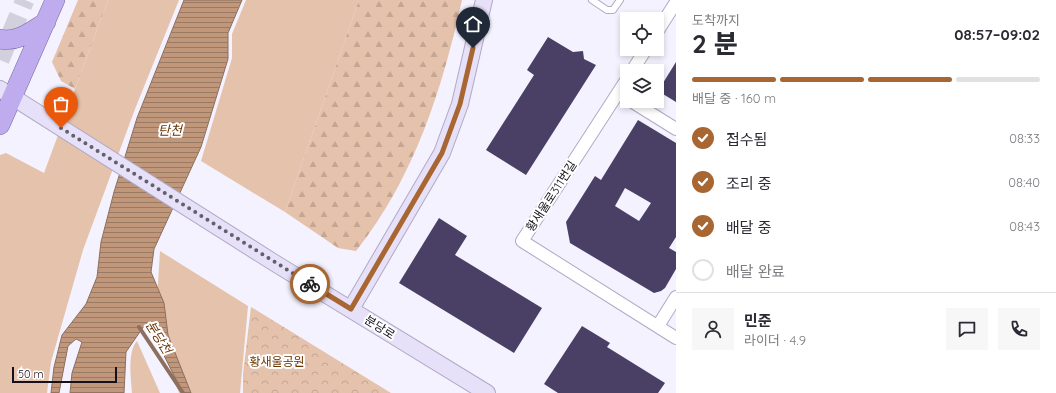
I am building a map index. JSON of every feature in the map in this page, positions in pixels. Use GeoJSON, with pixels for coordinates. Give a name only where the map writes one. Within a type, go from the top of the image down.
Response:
{"type":"FeatureCollection","features":[{"type":"Feature","properties":{"kind":"highway"},"geometry":{"type":"LineString","coordinates":[[0,125],[6,94],[46,22],[55,0]]}},
{"type":"Feature","properties":{"kind":"highway"},"geometry":{"type":"LineString","coordinates":[[0,39],[12,40],[46,22]]}},
{"type":"Feature","properties":{"kind":"main road"},"geometry":{"type":"LineString","coordinates":[[351,309],[442,153],[460,104],[484,0]]}},
{"type":"Feature","properties":{"kind":"main road","name":"분당로"},"geometry":{"type":"LineString","coordinates":[[6,94],[487,393]]}},
{"type":"Feature","properties":{"kind":"street"},"geometry":{"type":"LineString","coordinates":[[664,21],[676,2]]}},
{"type":"Feature","properties":{"kind":"street","name":"황새울로311번길"},"geometry":{"type":"LineString","coordinates":[[620,100],[522,241],[676,338]]}},
{"type":"Feature","properties":{"kind":"street"},"geometry":{"type":"LineString","coordinates":[[642,108],[676,129]]}},
{"type":"Feature","properties":{"kind":"street"},"geometry":{"type":"LineString","coordinates":[[658,326],[676,297]]}},
{"type":"Feature","properties":{"kind":"lane"},"geometry":{"type":"LineString","coordinates":[[592,0],[607,10],[613,10],[620,0]]}},
{"type":"Feature","properties":{"kind":"green space"},"geometry":{"type":"Polygon","coordinates":[[[78,0],[108,0],[75,89],[61,81],[52,62],[78,0]]]}},
{"type":"Feature","properties":{"kind":"green space"},"geometry":{"type":"Polygon","coordinates":[[[108,0],[179,0],[135,109],[83,250],[51,362],[47,393],[0,393],[0,155],[6,153],[44,173],[108,0]]]}},
{"type":"Feature","properties":{"kind":"green space"},"geometry":{"type":"Polygon","coordinates":[[[246,0],[359,0],[285,212],[201,161],[232,58],[232,34],[246,0]]]}},
{"type":"Feature","properties":{"kind":"green space"},"geometry":{"type":"Polygon","coordinates":[[[359,0],[462,0],[435,100],[410,163],[394,194],[356,251],[338,248],[285,212],[359,0]]]}},
{"type":"Feature","properties":{"kind":"green space"},"geometry":{"type":"Polygon","coordinates":[[[160,251],[248,306],[240,393],[179,393],[159,339],[157,299],[160,251]]]}},
{"type":"Feature","properties":{"kind":"green space","name":"황새울공원"},"geometry":{"type":"Polygon","coordinates":[[[251,307],[391,393],[243,393],[243,374],[251,307]]]}},
{"type":"Feature","properties":{"kind":"green space"},"geometry":{"type":"Polygon","coordinates":[[[137,341],[160,393],[132,393],[131,359],[134,346],[137,341]]]}},
{"type":"Feature","properties":{"kind":"water","name":"탄천"},"geometry":{"type":"Polygon","coordinates":[[[184,0],[242,0],[228,33],[228,59],[201,147],[154,249],[151,272],[164,303],[168,335],[191,393],[183,393],[150,328],[144,326],[126,352],[124,393],[70,393],[72,373],[82,342],[76,339],[68,346],[59,393],[51,393],[54,367],[62,335],[86,304],[97,277],[101,242],[114,192],[137,118],[184,0]]]}},
{"type":"Feature","properties":{"kind":"building"},"geometry":{"type":"Polygon","coordinates":[[[548,37],[573,52],[583,51],[584,59],[596,65],[526,175],[486,150],[534,75],[527,70],[548,37]]]}},
{"type":"Feature","properties":{"kind":"building"},"geometry":{"type":"Polygon","coordinates":[[[676,62],[676,102],[664,95],[664,81],[676,62]]]}},
{"type":"Feature","properties":{"kind":"building"},"geometry":{"type":"Polygon","coordinates":[[[638,120],[676,143],[676,237],[669,248],[676,252],[676,269],[665,288],[661,291],[654,293],[570,243],[566,222],[595,176],[601,180],[638,120]],[[625,188],[615,206],[639,221],[651,203],[625,188]]]}},
{"type":"Feature","properties":{"kind":"building"},"geometry":{"type":"Polygon","coordinates":[[[439,218],[467,236],[455,255],[542,308],[514,353],[399,283],[439,218]]]}},
{"type":"Feature","properties":{"kind":"building"},"geometry":{"type":"Polygon","coordinates":[[[582,326],[610,343],[607,347],[665,383],[658,393],[558,393],[544,384],[582,326]]]}},
{"type":"Feature","properties":{"kind":"waterway","name":"분당천"},"geometry":{"type":"LineString","coordinates":[[139,327],[183,393]]}},
{"type":"Feature","properties":{"kind":"tunnel"},"geometry":{"type":"LineString","coordinates":[[0,60],[25,0]]}},
{"type":"Feature","properties":{"kind":"way so far"},"geometry":{"type":"LineString","coordinates":[[61,128],[310,284]]}},
{"type":"Feature","properties":{"kind":"route"},"geometry":{"type":"LineString","coordinates":[[310,284],[351,309],[371,272],[442,153],[449,137],[465,88],[473,48]]}}]}
